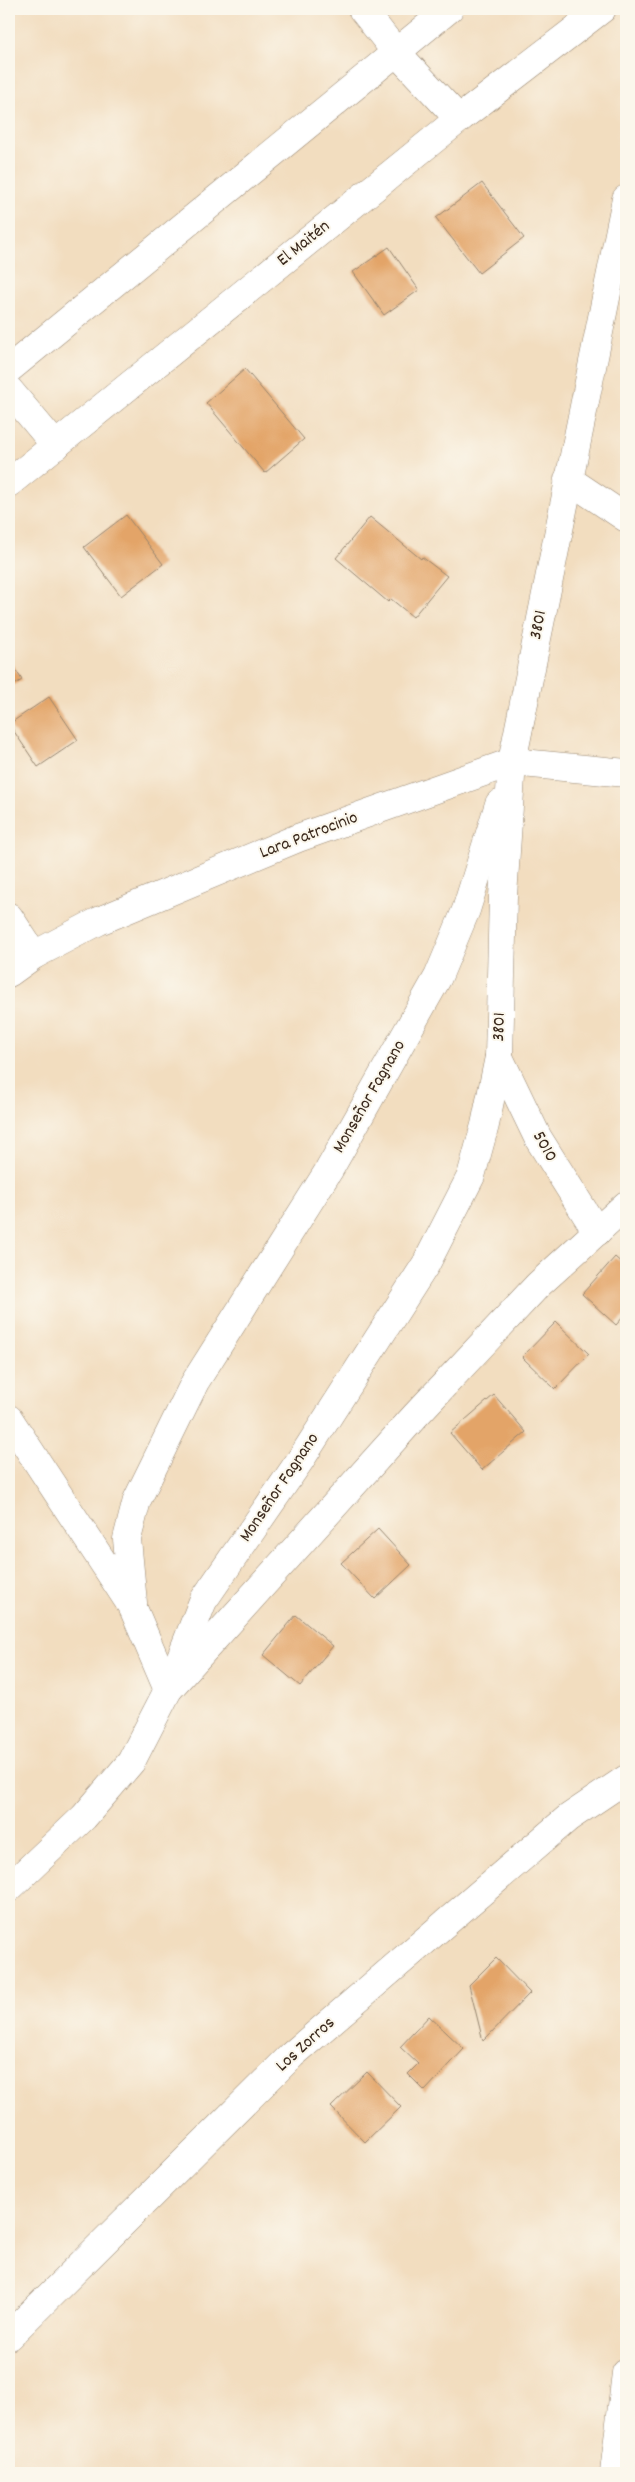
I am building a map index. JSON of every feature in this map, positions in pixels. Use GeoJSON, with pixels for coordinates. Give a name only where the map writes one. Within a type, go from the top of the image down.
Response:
{"type":"FeatureCollection","features":[{"type":"Feature","properties":{"kind":"street"},"geometry":{"type":"LineString","coordinates":[[362,9],[396,52],[459,119]]}},
{"type":"Feature","properties":{"kind":"street"},"geometry":{"type":"LineString","coordinates":[[9,369],[449,9]]}},
{"type":"Feature","properties":{"kind":"street","name":"El Maitén"},"geometry":{"type":"LineString","coordinates":[[9,483],[459,119],[602,9]]}},
{"type":"Feature","properties":{"kind":"street","name":"3801"},"geometry":{"type":"LineString","coordinates":[[499,1057],[504,896],[512,762],[626,199]]}},
{"type":"Feature","properties":{"kind":"street"},"geometry":{"type":"LineString","coordinates":[[9,390],[56,446]]}},
{"type":"Feature","properties":{"kind":"street"},"geometry":{"type":"LineString","coordinates":[[568,479],[626,518]]}},
{"type":"Feature","properties":{"kind":"street","name":"Lara Patrocinio"},"geometry":{"type":"LineString","coordinates":[[9,973],[34,955],[99,921],[298,838],[512,762],[626,773]]}},
{"type":"Feature","properties":{"kind":"street","name":"Monseñor Fagnano"},"geometry":{"type":"LineString","coordinates":[[133,1608],[126,1539],[137,1500],[195,1382],[329,1170],[438,977],[466,910],[512,762]]}},
{"type":"Feature","properties":{"kind":"street"},"geometry":{"type":"LineString","coordinates":[[9,917],[34,955]]}},
{"type":"Feature","properties":{"kind":"street","name":"Monseñor Fagnano"},"geometry":{"type":"LineString","coordinates":[[9,1888],[84,1817],[131,1762],[168,1690],[203,1601],[301,1459],[426,1264],[471,1176],[499,1057]]}},
{"type":"Feature","properties":{"kind":"street","name":"5010"},"geometry":{"type":"LineString","coordinates":[[499,1057],[538,1138],[597,1232]]}},
{"type":"Feature","properties":{"kind":"street"},"geometry":{"type":"LineString","coordinates":[[9,1419],[133,1608],[168,1690],[524,1300],[626,1205]]}},
{"type":"Feature","properties":{"kind":"street","name":"Los Zorros"},"geometry":{"type":"LineString","coordinates":[[9,2336],[292,2056],[568,1818],[626,1779]]}},
{"type":"Feature","properties":{"kind":"street"},"geometry":{"type":"LineString","coordinates":[[614,2473],[624,2413],[626,2373]]}},
{"type":"Feature","properties":{"kind":"building"},"geometry":{"type":"Polygon","coordinates":[[[482,183],[524,238],[479,273],[436,218],[482,183]]]}},
{"type":"Feature","properties":{"kind":"building"},"geometry":{"type":"Polygon","coordinates":[[[389,247],[419,290],[384,315],[353,272],[389,247]]]}},
{"type":"Feature","properties":{"kind":"building"},"geometry":{"type":"Polygon","coordinates":[[[245,369],[304,439],[265,473],[206,403],[245,369]]]}},
{"type":"Feature","properties":{"kind":"building"},"geometry":{"type":"Polygon","coordinates":[[[126,515],[163,564],[121,596],[84,547],[126,515]]]}},
{"type":"Feature","properties":{"kind":"building"},"geometry":{"type":"Polygon","coordinates":[[[370,517],[421,559],[422,557],[447,576],[413,617],[391,599],[388,602],[336,558],[370,517]]]}},
{"type":"Feature","properties":{"kind":"building"},"geometry":{"type":"Polygon","coordinates":[[[9,659],[22,680],[9,688],[9,659]]]}},
{"type":"Feature","properties":{"kind":"building"},"geometry":{"type":"Polygon","coordinates":[[[49,697],[78,740],[38,767],[9,724],[49,697]]]}},
{"type":"Feature","properties":{"kind":"building"},"geometry":{"type":"Polygon","coordinates":[[[615,1257],[626,1267],[626,1314],[616,1325],[582,1294],[615,1257]]]}},
{"type":"Feature","properties":{"kind":"building"},"geometry":{"type":"Polygon","coordinates":[[[556,1322],[589,1354],[555,1389],[522,1357],[556,1322]]]}},
{"type":"Feature","properties":{"kind":"building"},"geometry":{"type":"Polygon","coordinates":[[[494,1395],[526,1432],[482,1470],[450,1433],[494,1395]]]}},
{"type":"Feature","properties":{"kind":"building"},"geometry":{"type":"Polygon","coordinates":[[[378,1529],[411,1565],[375,1599],[341,1563],[378,1529]]]}},
{"type":"Feature","properties":{"kind":"building"},"geometry":{"type":"Polygon","coordinates":[[[296,1615],[333,1646],[300,1686],[263,1655],[296,1615]]]}},
{"type":"Feature","properties":{"kind":"building"},"geometry":{"type":"Polygon","coordinates":[[[496,1958],[530,1993],[483,2041],[469,1985],[496,1958]]]}},
{"type":"Feature","properties":{"kind":"building"},"geometry":{"type":"Polygon","coordinates":[[[429,2016],[464,2049],[425,2091],[408,2074],[418,2064],[400,2047],[429,2016]]]}},
{"type":"Feature","properties":{"kind":"building"},"geometry":{"type":"Polygon","coordinates":[[[367,2072],[401,2107],[365,2142],[331,2107],[367,2072]]]}}]}
